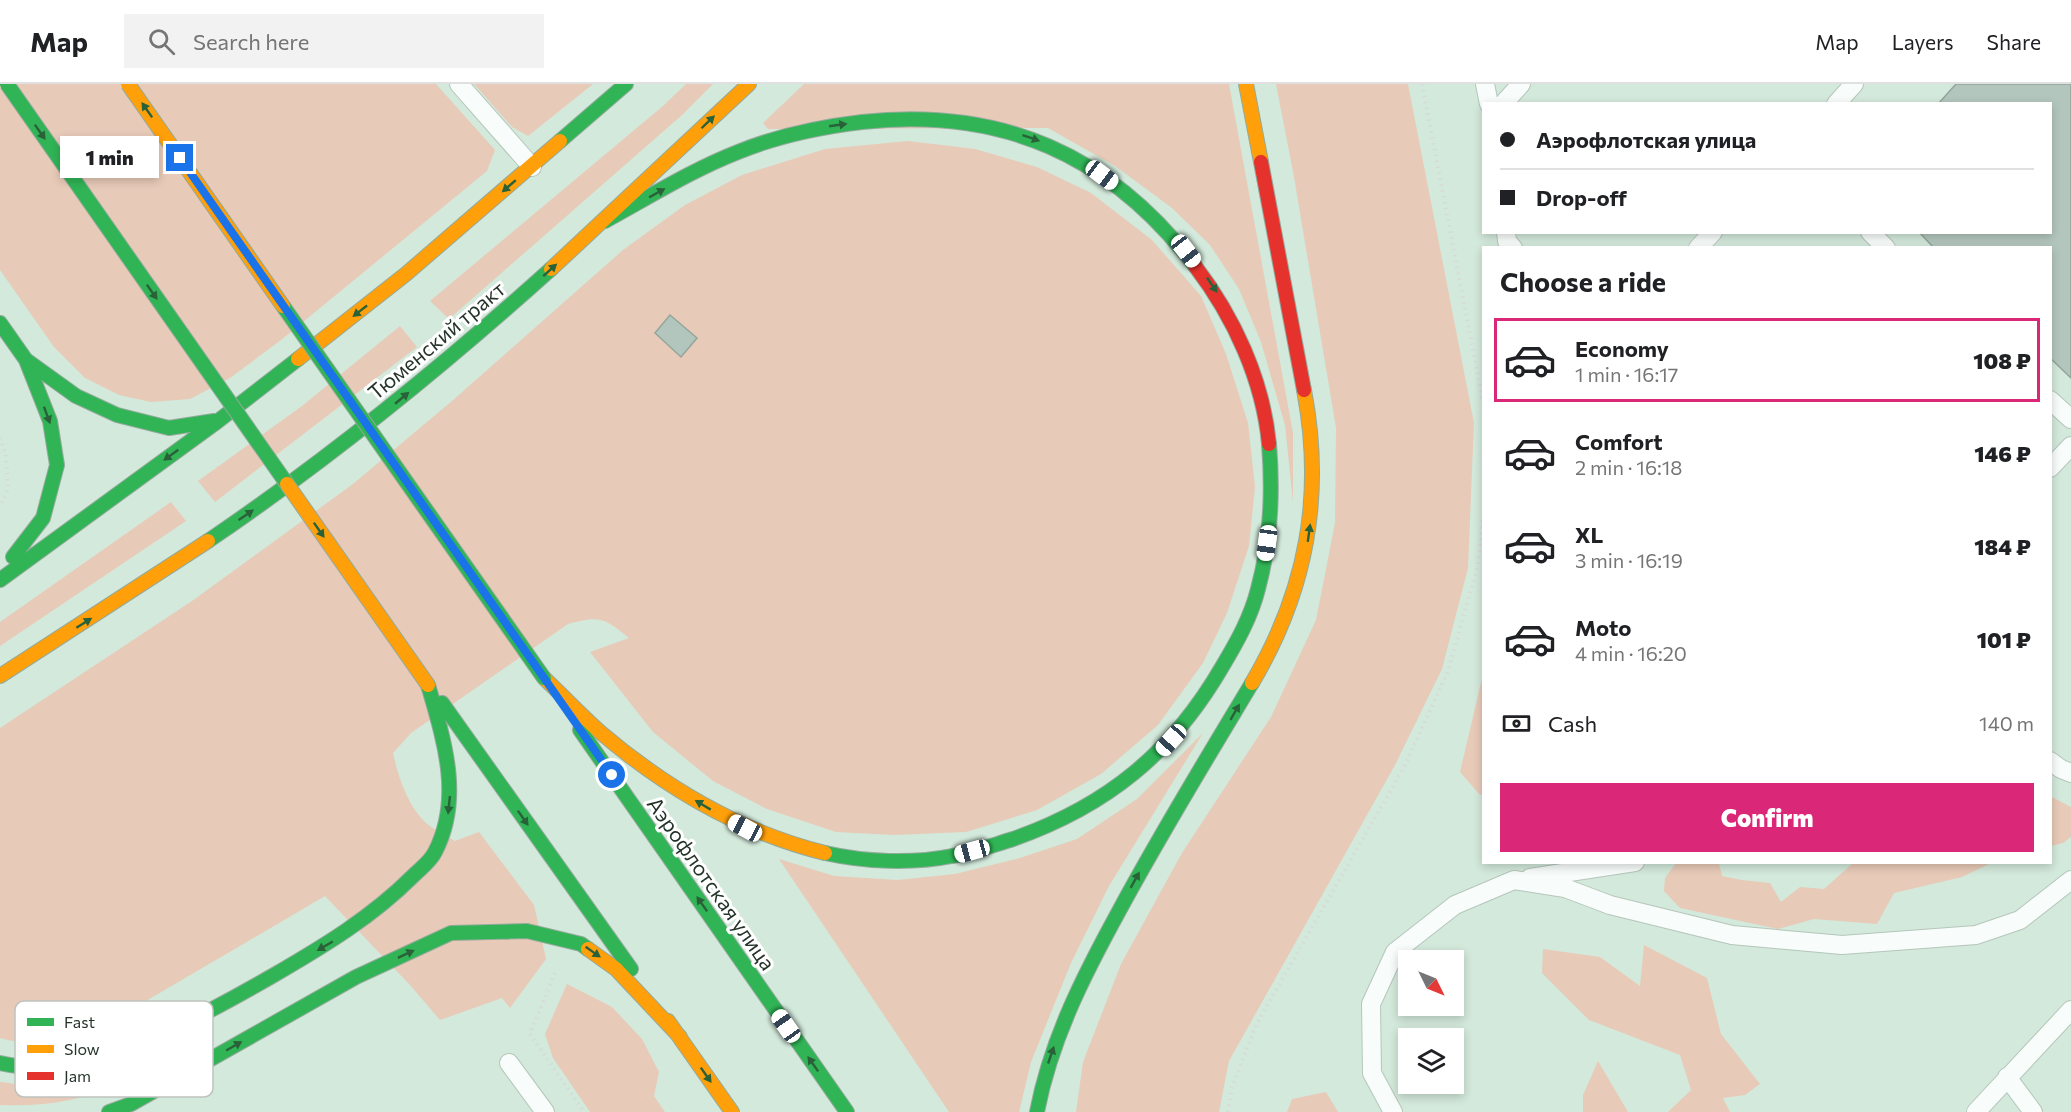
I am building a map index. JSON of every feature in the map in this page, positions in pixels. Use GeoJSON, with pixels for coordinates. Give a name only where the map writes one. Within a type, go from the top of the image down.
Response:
{"type":"FeatureCollection","features":[{"type":"Feature","properties":{"kind":"main road"},"geometry":{"type":"LineString","coordinates":[[7,84],[428,685],[732,1112]]}},
{"type":"Feature","properties":{"kind":"main road"},"geometry":{"type":"LineString","coordinates":[[128,84],[544,678],[598,730],[642,766],[706,807],[745,828],[794,846],[846,857],[918,860],[953,856],[1023,836],[1060,821],[1100,800],[1132,778],[1157,755],[1185,724],[1209,690],[1247,621],[1259,589],[1268,538],[1271,461],[1267,423],[1248,357],[1235,325],[1221,298],[1166,228],[1102,175],[1039,141],[1009,131],[971,123],[930,119],[890,119],[824,127],[781,137],[705,166],[606,221]]}},
{"type":"Feature","properties":{"kind":"main road"},"geometry":{"type":"LineString","coordinates":[[570,134],[618,84]]}},
{"type":"Feature","properties":{"kind":"main road"},"geometry":{"type":"LineString","coordinates":[[0,580],[218,421],[406,274],[626,84]]}},
{"type":"Feature","properties":{"kind":"main road","name":"Тюменский тракт"},"geometry":{"type":"LineString","coordinates":[[35,654],[157,576],[279,492],[384,413],[606,221],[748,84]]}},
{"type":"Feature","properties":{"kind":"main road"},"geometry":{"type":"LineString","coordinates":[[1037,1112],[1043,1080],[1059,1032],[1088,967],[1139,873],[1269,654],[1293,597],[1308,539],[1313,481],[1307,405],[1246,84]]}},
{"type":"Feature","properties":{"kind":"main road"},"geometry":{"type":"LineString","coordinates":[[0,323],[26,360],[51,421],[57,465],[43,518],[0,573]]}},
{"type":"Feature","properties":{"kind":"main road"},"geometry":{"type":"LineString","coordinates":[[26,360],[76,396],[117,415],[170,428],[218,421]]}},
{"type":"Feature","properties":{"kind":"main road"},"geometry":{"type":"LineString","coordinates":[[0,676],[35,654]]}},
{"type":"Feature","properties":{"kind":"main road"},"geometry":{"type":"LineString","coordinates":[[0,685],[35,654]]}},
{"type":"Feature","properties":{"kind":"main road","name":"Аэрофлотская улица"},"geometry":{"type":"LineString","coordinates":[[544,678],[847,1112]]}},
{"type":"Feature","properties":{"kind":"main road"},"geometry":{"type":"LineString","coordinates":[[213,1009],[340,937],[397,894],[434,854],[448,820],[451,785],[446,747],[428,685]]}},
{"type":"Feature","properties":{"kind":"main road"},"geometry":{"type":"LineString","coordinates":[[213,1058],[356,977],[451,933],[526,931],[581,944],[616,969],[680,1037]]}},
{"type":"Feature","properties":{"kind":"main road"},"geometry":{"type":"LineString","coordinates":[[0,1063],[15,1067]]}},
{"type":"Feature","properties":{"kind":"main road"},"geometry":{"type":"LineString","coordinates":[[109,1112],[143,1097]]}},
{"type":"Feature","properties":{"kind":"lane"},"geometry":{"type":"LineString","coordinates":[[459,84],[532,167]]}},
{"type":"Feature","properties":{"kind":"lane"},"geometry":{"type":"LineString","coordinates":[[1485,84],[1489,102]]}},
{"type":"Feature","properties":{"kind":"lane"},"geometry":{"type":"LineString","coordinates":[[1505,102],[1521,84]]}},
{"type":"Feature","properties":{"kind":"lane"},"geometry":{"type":"LineString","coordinates":[[1838,102],[1854,84]]}},
{"type":"Feature","properties":{"kind":"lane"},"geometry":{"type":"LineString","coordinates":[[1700,246],[1711,234]]}},
{"type":"Feature","properties":{"kind":"lane"},"geometry":{"type":"LineString","coordinates":[[1872,234],[1884,246]]}},
{"type":"Feature","properties":{"kind":"lane"},"geometry":{"type":"LineString","coordinates":[[2052,402],[2071,419]]}},
{"type":"Feature","properties":{"kind":"lane"},"geometry":{"type":"LineString","coordinates":[[2052,466],[2071,446]]}},
{"type":"Feature","properties":{"kind":"lane"},"geometry":{"type":"LineString","coordinates":[[2052,763],[2071,773]]}},
{"type":"Feature","properties":{"kind":"lane"},"geometry":{"type":"LineString","coordinates":[[1393,1112],[1372,1074],[1371,1004],[1395,952],[1455,905],[1514,880],[1622,864]]}},
{"type":"Feature","properties":{"kind":"lane"},"geometry":{"type":"LineString","coordinates":[[1514,880],[1565,888],[1610,905],[1732,935],[1842,945],[1976,935],[2020,920],[2071,880]]}},
{"type":"Feature","properties":{"kind":"lane"},"geometry":{"type":"LineString","coordinates":[[1976,1112],[2071,1010]]}},
{"type":"Feature","properties":{"kind":"lane"},"geometry":{"type":"LineString","coordinates":[[510,1063],[544,1112]]}},
{"type":"Feature","properties":{"kind":"lane"},"geometry":{"type":"LineString","coordinates":[[2007,1077],[2033,1112]]}},
{"type":"Feature","properties":{"kind":"path"},"geometry":{"type":"LineString","coordinates":[[1422,84],[1482,398]]}},
{"type":"Feature","properties":{"kind":"path"},"geometry":{"type":"LineString","coordinates":[[0,438],[6,454],[8,489],[0,507]]}},
{"type":"Feature","properties":{"kind":"path"},"geometry":{"type":"LineString","coordinates":[[1228,1112],[1231,1090],[1256,1025],[1404,767],[1448,671],[1477,568],[1482,527]]}},
{"type":"Feature","properties":{"kind":"path"},"geometry":{"type":"LineString","coordinates":[[556,971],[530,1034],[584,1112]]}},
{"type":"Feature","properties":{"kind":"shaded area"},"geometry":{"type":"Polygon","coordinates":[[[0,84],[436,84],[495,150],[487,171],[281,340],[230,378],[190,399],[151,402],[119,395],[85,378],[54,347],[0,270],[0,84]]]}},
{"type":"Feature","properties":{"kind":"shaded area"},"geometry":{"type":"Polygon","coordinates":[[[474,84],[593,84],[528,136],[512,127],[474,84]]]}},
{"type":"Feature","properties":{"kind":"shaded area"},"geometry":{"type":"Polygon","coordinates":[[[686,84],[713,84],[682,115],[449,319],[430,301],[663,106],[686,84]]]}},
{"type":"Feature","properties":{"kind":"shaded area"},"geometry":{"type":"Polygon","coordinates":[[[804,84],[1229,84],[1293,433],[1293,502],[1285,425],[1261,342],[1239,289],[1210,245],[1172,208],[1115,166],[1048,128],[768,129],[763,123],[804,84]]]}},
{"type":"Feature","properties":{"kind":"shaded area"},"geometry":{"type":"Polygon","coordinates":[[[1276,84],[1408,84],[1474,423],[1468,568],[1442,669],[1395,765],[1229,1061],[1219,1112],[1076,1112],[1083,1062],[1121,964],[1182,853],[1271,717],[1316,620],[1335,523],[1336,428],[1276,84]]]}},
{"type":"Feature","properties":{"kind":"shaded area"},"geometry":{"type":"Polygon","coordinates":[[[908,141],[975,149],[1037,167],[1091,193],[1152,240],[1201,296],[1226,354],[1248,423],[1255,487],[1249,546],[1227,613],[1203,663],[1158,725],[1101,774],[1037,810],[966,832],[894,835],[836,832],[767,809],[713,781],[653,732],[590,652],[629,638],[600,620],[568,624],[411,733],[393,753],[404,789],[424,821],[455,841],[479,832],[534,905],[546,959],[510,1008],[502,998],[440,1020],[410,985],[325,896],[146,1001],[15,1001],[15,1041],[0,1038],[0,728],[192,601],[353,484],[452,401],[623,250],[685,205],[742,175],[825,149],[908,141]]]}},
{"type":"Feature","properties":{"kind":"shaded area"},"geometry":{"type":"Polygon","coordinates":[[[400,326],[417,347],[215,502],[198,481],[302,406],[400,326]]]}},
{"type":"Feature","properties":{"kind":"shaded area"},"geometry":{"type":"Polygon","coordinates":[[[171,502],[186,521],[0,646],[0,622],[171,502]]]}},
{"type":"Feature","properties":{"kind":"shaded area"},"geometry":{"type":"Polygon","coordinates":[[[1482,678],[1482,795],[1460,772],[1482,678]]]}},
{"type":"Feature","properties":{"kind":"shaded area"},"geometry":{"type":"Polygon","coordinates":[[[1203,733],[1109,886],[1071,963],[1031,1062],[1019,1112],[949,1112],[779,859],[834,876],[897,880],[955,874],[1020,858],[1077,839],[1137,799],[1203,733]]]}},
{"type":"Feature","properties":{"kind":"shaded area"},"geometry":{"type":"Polygon","coordinates":[[[2052,797],[2071,807],[2071,837],[2063,843],[2052,846],[2052,797]]]}},
{"type":"Feature","properties":{"kind":"shaded area"},"geometry":{"type":"Polygon","coordinates":[[[1675,864],[1719,864],[1722,876],[1770,883],[1781,902],[1800,887],[1824,889],[1852,864],[1989,864],[1962,877],[1894,893],[1877,924],[1814,919],[1778,929],[1680,908],[1664,891],[1665,878],[1675,864]]]}},
{"type":"Feature","properties":{"kind":"shaded area"},"geometry":{"type":"Polygon","coordinates":[[[1644,945],[1707,978],[1721,1034],[1760,1084],[1745,1095],[1723,1098],[1730,1112],[1668,1112],[1691,1090],[1680,1055],[1589,1020],[1542,973],[1543,949],[1600,957],[1640,986],[1644,945]]]}},
{"type":"Feature","properties":{"kind":"shaded area"},"geometry":{"type":"Polygon","coordinates":[[[567,984],[612,1007],[642,1039],[659,1072],[654,1096],[665,1112],[590,1112],[553,1058],[545,1034],[567,984]]]}},
{"type":"Feature","properties":{"kind":"shaded area"},"geometry":{"type":"Polygon","coordinates":[[[1598,1061],[1628,1112],[1583,1112],[1583,1095],[1598,1061]]]}},
{"type":"Feature","properties":{"kind":"shaded area"},"geometry":{"type":"Polygon","coordinates":[[[0,1082],[15,1084],[15,1097],[81,1097],[62,1102],[0,1105],[0,1082]]]}},
{"type":"Feature","properties":{"kind":"shaded area"},"geometry":{"type":"Polygon","coordinates":[[[1326,1092],[1338,1112],[1287,1112],[1292,1099],[1326,1092]]]}},
{"type":"Feature","properties":{"kind":"building"},"geometry":{"type":"Polygon","coordinates":[[[1956,84],[2071,84],[2071,378],[2052,360],[2052,246],[1932,246],[1921,234],[2052,234],[2052,102],[1940,102],[1956,84]]]}},
{"type":"Feature","properties":{"kind":"building"},"geometry":{"type":"Polygon","coordinates":[[[670,315],[697,338],[681,357],[655,333],[670,315]]]}},
{"type":"Feature","properties":{"kind":"traffic: fast"},"geometry":{"type":"LineString","coordinates":[[7,84],[287,484]]}},
{"type":"Feature","properties":{"kind":"traffic: fast"},"geometry":{"type":"LineString","coordinates":[[560,141],[626,84]]}},
{"type":"Feature","properties":{"kind":"traffic: fast"},"geometry":{"type":"LineString","coordinates":[[605,221],[704,167],[753,146],[783,137],[815,129],[862,122],[913,119],[961,122],[1006,131],[1049,146],[1089,167],[1127,194],[1162,227],[1195,266]]}},
{"type":"Feature","properties":{"kind":"traffic: fast"},"geometry":{"type":"LineString","coordinates":[[208,541],[297,478],[384,411],[551,269]]}},
{"type":"Feature","properties":{"kind":"traffic: fast"},"geometry":{"type":"LineString","coordinates":[[283,306],[544,678]]}},
{"type":"Feature","properties":{"kind":"traffic: fast"},"geometry":{"type":"LineString","coordinates":[[0,323],[26,360],[50,421],[57,465],[43,518],[13,557]]}},
{"type":"Feature","properties":{"kind":"traffic: fast"},"geometry":{"type":"LineString","coordinates":[[0,580],[218,421],[298,359]]}},
{"type":"Feature","properties":{"kind":"traffic: fast"},"geometry":{"type":"LineString","coordinates":[[26,360],[76,396],[117,415],[169,428],[214,421]]}},
{"type":"Feature","properties":{"kind":"traffic: fast"},"geometry":{"type":"LineString","coordinates":[[825,853],[872,860],[905,861],[937,859],[982,849],[1047,826],[1078,810],[1107,793],[1159,751],[1203,698],[1233,648],[1252,609],[1266,553],[1268,535],[1271,499],[1269,444]]}},
{"type":"Feature","properties":{"kind":"traffic: fast"},"geometry":{"type":"LineString","coordinates":[[1037,1112],[1060,1033],[1093,959],[1151,853],[1252,683]]}},
{"type":"Feature","properties":{"kind":"traffic: fast"},"geometry":{"type":"LineString","coordinates":[[213,1009],[293,964],[347,930],[381,905],[433,856],[443,832],[448,811],[449,790],[445,748],[428,685]]}},
{"type":"Feature","properties":{"kind":"traffic: fast"},"geometry":{"type":"LineString","coordinates":[[442,703],[631,969]]}},
{"type":"Feature","properties":{"kind":"traffic: fast"},"geometry":{"type":"LineString","coordinates":[[580,730],[847,1112]]}},
{"type":"Feature","properties":{"kind":"traffic: fast"},"geometry":{"type":"LineString","coordinates":[[213,1058],[356,977],[451,933],[527,931],[581,944],[588,949]]}},
{"type":"Feature","properties":{"kind":"traffic: fast"},"geometry":{"type":"LineString","coordinates":[[0,1063],[15,1066]]}},
{"type":"Feature","properties":{"kind":"traffic: fast"},"geometry":{"type":"LineString","coordinates":[[109,1112],[143,1097]]}},
{"type":"Feature","properties":{"kind":"traffic: slow"},"geometry":{"type":"LineString","coordinates":[[128,84],[283,306]]}},
{"type":"Feature","properties":{"kind":"traffic: slow"},"geometry":{"type":"LineString","coordinates":[[551,269],[749,84]]}},
{"type":"Feature","properties":{"kind":"traffic: slow"},"geometry":{"type":"LineString","coordinates":[[1246,84],[1261,162]]}},
{"type":"Feature","properties":{"kind":"traffic: slow"},"geometry":{"type":"LineString","coordinates":[[298,359],[406,274],[560,141]]}},
{"type":"Feature","properties":{"kind":"traffic: slow"},"geometry":{"type":"LineString","coordinates":[[1252,683],[1286,613],[1298,577],[1306,541],[1311,504],[1312,467],[1310,429],[1304,390]]}},
{"type":"Feature","properties":{"kind":"traffic: slow"},"geometry":{"type":"LineString","coordinates":[[287,484],[428,685]]}},
{"type":"Feature","properties":{"kind":"traffic: slow"},"geometry":{"type":"LineString","coordinates":[[0,676],[208,541]]}},
{"type":"Feature","properties":{"kind":"traffic: slow"},"geometry":{"type":"LineString","coordinates":[[544,678],[625,753],[678,790],[734,821],[825,853]]}},
{"type":"Feature","properties":{"kind":"traffic: slow"},"geometry":{"type":"LineString","coordinates":[[588,949],[616,969],[680,1037]]}},
{"type":"Feature","properties":{"kind":"traffic: slow"},"geometry":{"type":"LineString","coordinates":[[668,1021],[732,1112]]}},
{"type":"Feature","properties":{"kind":"traffic: jam"},"geometry":{"type":"LineString","coordinates":[[1261,162],[1304,390]]}},
{"type":"Feature","properties":{"kind":"traffic: jam"},"geometry":{"type":"LineString","coordinates":[[1195,266],[1222,306],[1244,350],[1260,396],[1269,444]]}},
{"type":"Feature","properties":{"kind":"route"},"geometry":{"type":"LineString","coordinates":[[180,158],[612,775]]}}]}
